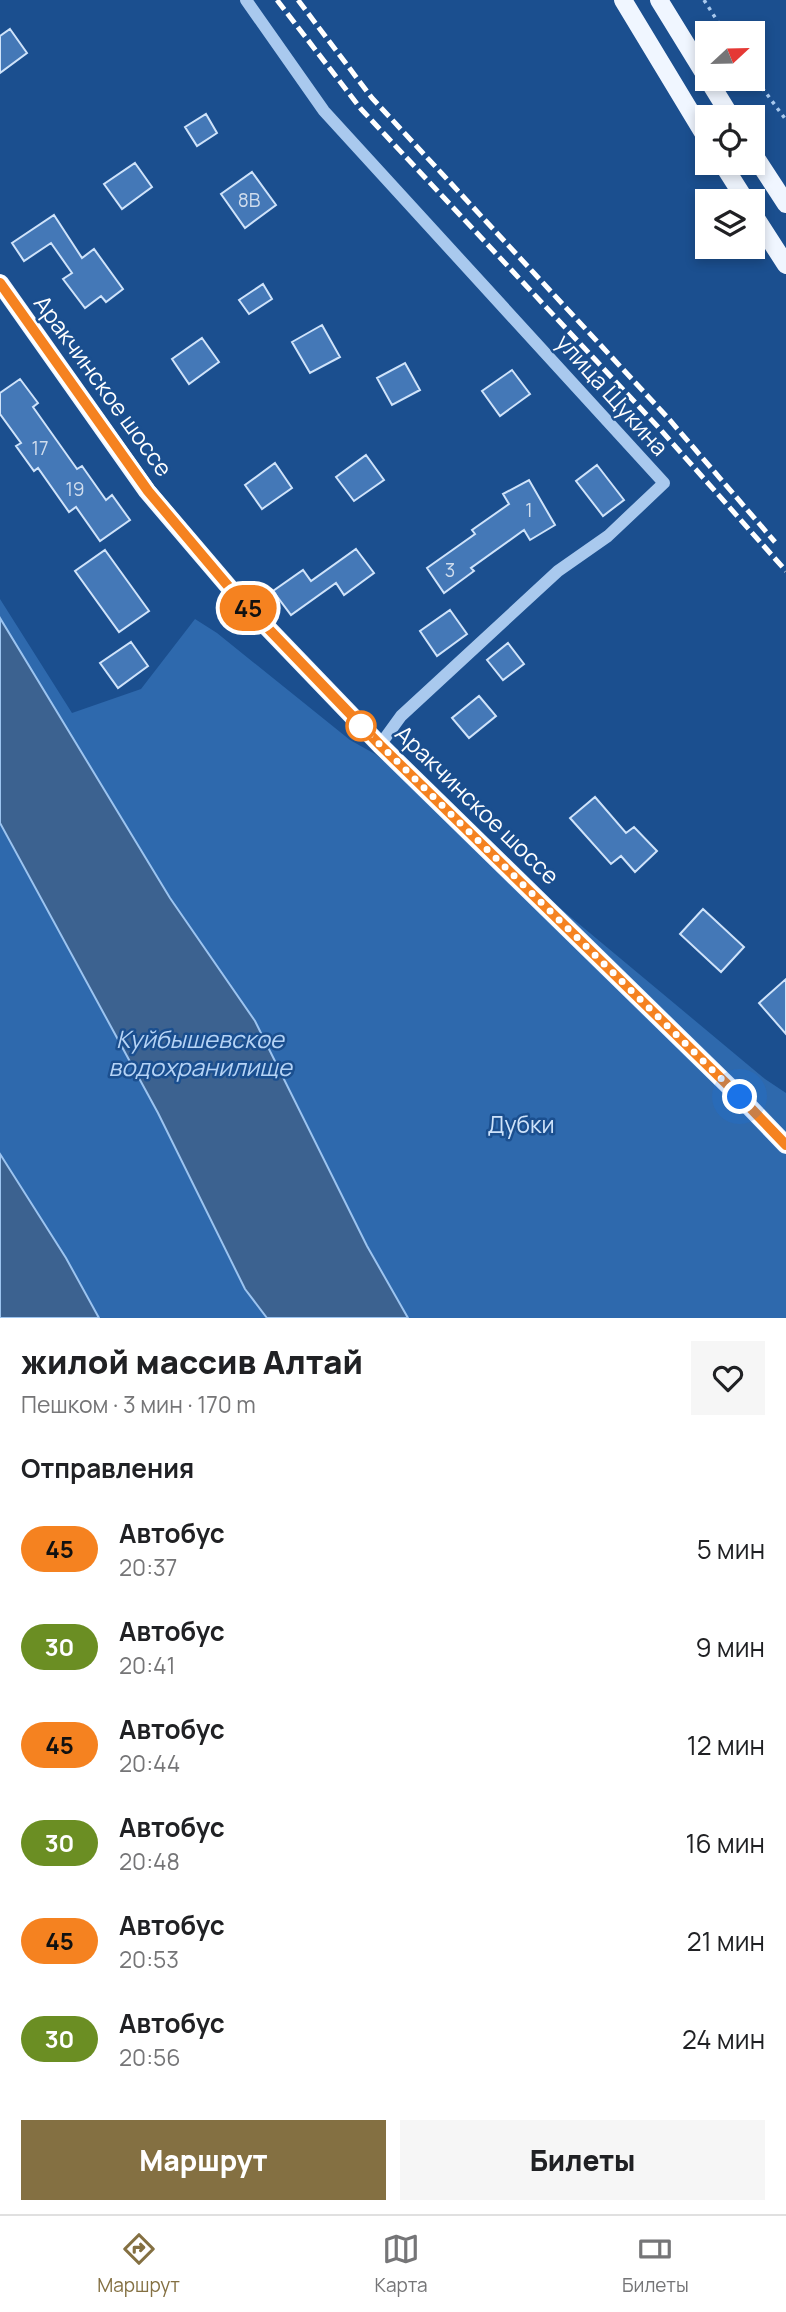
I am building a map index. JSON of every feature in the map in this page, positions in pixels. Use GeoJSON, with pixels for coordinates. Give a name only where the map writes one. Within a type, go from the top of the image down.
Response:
{"type":"FeatureCollection","features":[{"type":"Feature","properties":{"kind":"main road"},"geometry":{"type":"LineString","coordinates":[[623,0],[695,119]]}},
{"type":"Feature","properties":{"kind":"main road"},"geometry":{"type":"LineString","coordinates":[[659,0],[724,105]]}},
{"type":"Feature","properties":{"kind":"main road"},"geometry":{"type":"LineString","coordinates":[[765,172],[786,204]]}},
{"type":"Feature","properties":{"kind":"main road"},"geometry":{"type":"LineString","coordinates":[[765,232],[786,265]]}},
{"type":"Feature","properties":{"kind":"main road","name":"Аракчинское шоссе"},"geometry":{"type":"LineString","coordinates":[[0,283],[148,491],[234,593],[380,745],[740,1097],[786,1146]]}},
{"type":"Feature","properties":{"kind":"street","name":"улица Щукина"},"geometry":{"type":"LineString","coordinates":[[246,0],[324,111],[664,483],[608,536],[558,571],[401,716],[380,745]]}},
{"type":"Feature","properties":{"kind":"path"},"geometry":{"type":"LineString","coordinates":[[704,0],[717,21]]}},
{"type":"Feature","properties":{"kind":"path"},"geometry":{"type":"LineString","coordinates":[[765,91],[786,120]]}},
{"type":"Feature","properties":{"kind":"green space","name":"Дубки"},"geometry":{"type":"Polygon","coordinates":[[[0,599],[72,713],[141,689],[195,619],[217,633],[350,740],[375,754],[765,1079],[786,1093],[786,1318],[408,1318],[367,1246],[255,1021],[170,898],[0,618],[0,599]]]}},
{"type":"Feature","properties":{"kind":"green space"},"geometry":{"type":"Polygon","coordinates":[[[0,823],[158,1113],[245,1289],[267,1318],[99,1318],[66,1258],[0,1154],[0,823]]]}},
{"type":"Feature","properties":{"kind":"water","name":"Куйбышевское водохранилище"},"geometry":{"type":"Polygon","coordinates":[[[0,618],[170,898],[255,1021],[367,1246],[408,1318],[267,1318],[245,1289],[158,1113],[0,823],[0,618]]]}},
{"type":"Feature","properties":{"kind":"water"},"geometry":{"type":"Polygon","coordinates":[[[0,1154],[66,1258],[99,1318],[0,1318],[0,1154]]]}},
{"type":"Feature","properties":{"kind":"building"},"geometry":{"type":"Polygon","coordinates":[[[10,29],[27,53],[0,73],[0,36],[10,29]]]}},
{"type":"Feature","properties":{"kind":"building"},"geometry":{"type":"Polygon","coordinates":[[[206,114],[217,133],[197,146],[185,127],[206,114]]]}},
{"type":"Feature","properties":{"kind":"building"},"geometry":{"type":"Polygon","coordinates":[[[135,163],[152,187],[122,209],[104,184],[135,163]]]}},
{"type":"Feature","properties":{"kind":"building"},"geometry":{"type":"Polygon","coordinates":[[[252,172],[276,205],[245,228],[221,194],[252,172]]]}},
{"type":"Feature","properties":{"kind":"building"},"geometry":{"type":"Polygon","coordinates":[[[54,215],[82,258],[94,249],[123,289],[106,302],[101,296],[85,308],[63,279],[72,273],[51,243],[24,261],[12,243],[54,215]]]}},
{"type":"Feature","properties":{"kind":"building"},"geometry":{"type":"Polygon","coordinates":[[[263,284],[272,299],[249,314],[239,300],[263,284]]]}},
{"type":"Feature","properties":{"kind":"building"},"geometry":{"type":"Polygon","coordinates":[[[322,325],[340,357],[310,373],[292,342],[322,325]]]}},
{"type":"Feature","properties":{"kind":"building"},"geometry":{"type":"Polygon","coordinates":[[[202,338],[219,362],[189,384],[172,359],[202,338]]]}},
{"type":"Feature","properties":{"kind":"building"},"geometry":{"type":"Polygon","coordinates":[[[405,363],[420,390],[392,405],[377,378],[405,363]]]}},
{"type":"Feature","properties":{"kind":"building"},"geometry":{"type":"Polygon","coordinates":[[[512,370],[530,394],[500,416],[482,391],[512,370]]]}},
{"type":"Feature","properties":{"kind":"building"},"geometry":{"type":"Polygon","coordinates":[[[20,379],[38,403],[33,407],[77,469],[82,466],[106,500],[112,495],[130,520],[100,541],[76,507],[69,512],[38,468],[34,471],[16,446],[21,443],[0,414],[0,393],[20,379]]]}},
{"type":"Feature","properties":{"kind":"building"},"geometry":{"type":"Polygon","coordinates":[[[366,455],[384,480],[354,501],[336,477],[366,455]]]}},
{"type":"Feature","properties":{"kind":"building"},"geometry":{"type":"Polygon","coordinates":[[[275,463],[292,488],[262,509],[245,485],[275,463]]]}},
{"type":"Feature","properties":{"kind":"building"},"geometry":{"type":"Polygon","coordinates":[[[597,465],[624,500],[603,516],[576,481],[597,465]]]}},
{"type":"Feature","properties":{"kind":"building"},"geometry":{"type":"Polygon","coordinates":[[[529,480],[555,525],[530,540],[524,530],[471,568],[474,571],[444,593],[427,568],[475,534],[472,530],[509,504],[503,494],[529,480]]]}},
{"type":"Feature","properties":{"kind":"building"},"geometry":{"type":"Polygon","coordinates":[[[356,549],[374,573],[344,595],[336,583],[291,615],[273,591],[303,570],[311,581],[356,549]]]}},
{"type":"Feature","properties":{"kind":"building"},"geometry":{"type":"Polygon","coordinates":[[[105,550],[149,611],[119,632],[75,571],[105,550]]]}},
{"type":"Feature","properties":{"kind":"building"},"geometry":{"type":"Polygon","coordinates":[[[450,610],[467,634],[437,656],[420,631],[450,610]]]}},
{"type":"Feature","properties":{"kind":"building"},"geometry":{"type":"Polygon","coordinates":[[[131,642],[148,666],[118,688],[100,663],[131,642]]]}},
{"type":"Feature","properties":{"kind":"building"},"geometry":{"type":"Polygon","coordinates":[[[508,643],[524,664],[503,680],[487,660],[508,643]]]}},
{"type":"Feature","properties":{"kind":"building"},"geometry":{"type":"Polygon","coordinates":[[[479,696],[496,716],[469,738],[452,718],[479,696]]]}},
{"type":"Feature","properties":{"kind":"building"},"geometry":{"type":"Polygon","coordinates":[[[595,797],[626,833],[634,827],[657,851],[635,872],[621,856],[611,864],[570,818],[595,797]]]}},
{"type":"Feature","properties":{"kind":"building"},"geometry":{"type":"Polygon","coordinates":[[[703,909],[744,947],[721,972],[680,934],[703,909]]]}},
{"type":"Feature","properties":{"kind":"building"},"geometry":{"type":"Polygon","coordinates":[[[786,979],[786,1034],[759,1003],[786,979]]]}},
{"type":"Feature","properties":{"kind":"railway"},"geometry":{"type":"LineString","coordinates":[[277,0],[361,109],[659,428],[786,571]]}},
{"type":"Feature","properties":{"kind":"railway"},"geometry":{"type":"LineString","coordinates":[[298,0],[372,98],[668,418],[775,542]]}},
{"type":"Feature","properties":{"kind":"bus line","name":"45"},"geometry":{"type":"LineString","coordinates":[[0,283],[148,491],[234,593],[380,745],[786,1145]]}},
{"type":"Feature","properties":{"kind":"route"},"geometry":{"type":"LineString","coordinates":[[361,726],[360,724],[740,1097]]}}]}
